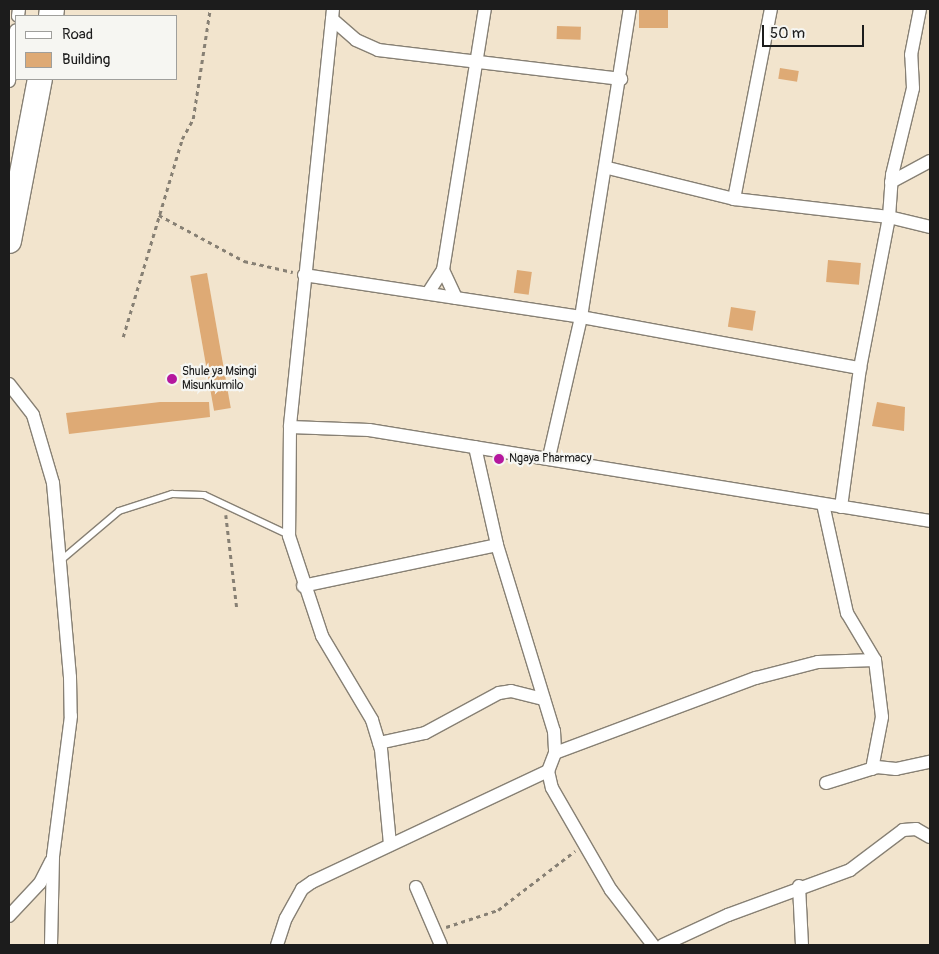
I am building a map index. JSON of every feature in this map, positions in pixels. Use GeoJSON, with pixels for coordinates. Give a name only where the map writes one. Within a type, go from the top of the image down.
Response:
{"type":"FeatureCollection","features":[{"type":"Feature","properties":{"kind":"highway"},"geometry":{"type":"LineString","coordinates":[[9,241],[40,80]]}},
{"type":"Feature","properties":{"kind":"street"},"geometry":{"type":"LineString","coordinates":[[428,293],[443,270],[485,9]]}},
{"type":"Feature","properties":{"kind":"street"},"geometry":{"type":"LineString","coordinates":[[549,457],[581,317],[608,168],[630,9]]}},
{"type":"Feature","properties":{"kind":"street"},"geometry":{"type":"LineString","coordinates":[[734,199],[771,9]]}},
{"type":"Feature","properties":{"kind":"street"},"geometry":{"type":"LineString","coordinates":[[841,507],[860,368],[889,217],[891,182],[913,88],[911,55],[920,9]]}},
{"type":"Feature","properties":{"kind":"street"},"geometry":{"type":"LineString","coordinates":[[333,14],[356,40],[378,50],[621,79]]}},
{"type":"Feature","properties":{"kind":"street"},"geometry":{"type":"LineString","coordinates":[[333,14],[304,275],[290,427],[289,536],[303,586],[322,636],[372,720],[379,742],[390,845]]}},
{"type":"Feature","properties":{"kind":"street"},"geometry":{"type":"LineString","coordinates":[[9,80],[15,37]]}},
{"type":"Feature","properties":{"kind":"street"},"geometry":{"type":"LineString","coordinates":[[891,182],[930,161]]}},
{"type":"Feature","properties":{"kind":"street"},"geometry":{"type":"LineString","coordinates":[[608,168],[734,199],[889,217],[930,227]]}},
{"type":"Feature","properties":{"kind":"street"},"geometry":{"type":"LineString","coordinates":[[443,270],[456,298]]}},
{"type":"Feature","properties":{"kind":"street"},"geometry":{"type":"LineString","coordinates":[[304,275],[581,317],[860,368]]}},
{"type":"Feature","properties":{"kind":"street"},"geometry":{"type":"LineString","coordinates":[[9,384],[33,416],[44,442],[60,561],[71,716],[53,858],[51,945]]}},
{"type":"Feature","properties":{"kind":"street"},"geometry":{"type":"LineString","coordinates":[[290,427],[334,426],[549,457],[930,522]]}},
{"type":"Feature","properties":{"kind":"street"},"geometry":{"type":"LineString","coordinates":[[475,447],[496,545],[554,731],[554,753],[548,771],[552,788],[584,845],[653,945]]}},
{"type":"Feature","properties":{"kind":"street"},"geometry":{"type":"LineString","coordinates":[[823,504],[847,613],[876,660],[882,717],[872,769]]}},
{"type":"Feature","properties":{"kind":"street"},"geometry":{"type":"LineString","coordinates":[[303,586],[496,545]]}},
{"type":"Feature","properties":{"kind":"street"},"geometry":{"type":"LineString","coordinates":[[554,753],[756,678],[818,662],[876,660]]}},
{"type":"Feature","properties":{"kind":"street"},"geometry":{"type":"LineString","coordinates":[[379,742],[426,733],[499,693],[511,691],[544,699]]}},
{"type":"Feature","properties":{"kind":"street"},"geometry":{"type":"LineString","coordinates":[[826,784],[872,769],[930,762]]}},
{"type":"Feature","properties":{"kind":"street"},"geometry":{"type":"LineString","coordinates":[[277,945],[302,889],[390,845],[548,771]]}},
{"type":"Feature","properties":{"kind":"street"},"geometry":{"type":"LineString","coordinates":[[663,945],[799,886],[856,866],[903,830],[916,829],[930,837]]}},
{"type":"Feature","properties":{"kind":"street"},"geometry":{"type":"LineString","coordinates":[[9,916],[40,883],[53,858]]}},
{"type":"Feature","properties":{"kind":"street"},"geometry":{"type":"LineString","coordinates":[[799,886],[802,945]]}},
{"type":"Feature","properties":{"kind":"street"},"geometry":{"type":"LineString","coordinates":[[416,887],[435,928],[440,945]]}},
{"type":"Feature","properties":{"kind":"lane"},"geometry":{"type":"LineString","coordinates":[[60,561],[101,524],[146,500],[204,495],[226,503],[289,536]]}},
{"type":"Feature","properties":{"kind":"path"},"geometry":{"type":"LineString","coordinates":[[123,337],[158,215],[196,108],[210,9]]}},
{"type":"Feature","properties":{"kind":"path"},"geometry":{"type":"LineString","coordinates":[[158,215],[244,261],[304,275]]}},
{"type":"Feature","properties":{"kind":"path"},"geometry":{"type":"LineString","coordinates":[[226,503],[237,609]]}},
{"type":"Feature","properties":{"kind":"path"},"geometry":{"type":"LineString","coordinates":[[435,928],[473,922],[498,910],[584,845]]}},
{"type":"Feature","properties":{"kind":"building"},"geometry":{"type":"Polygon","coordinates":[[[639,9],[668,9],[668,28],[639,28],[639,9]]]}},
{"type":"Feature","properties":{"kind":"building"},"geometry":{"type":"Polygon","coordinates":[[[557,26],[581,27],[581,40],[557,39],[557,26]]]}},
{"type":"Feature","properties":{"kind":"building"},"geometry":{"type":"Polygon","coordinates":[[[780,68],[799,71],[797,82],[778,79],[780,68]]]}},
{"type":"Feature","properties":{"kind":"building"},"geometry":{"type":"Polygon","coordinates":[[[828,260],[861,263],[859,285],[826,282],[828,260]]]}},
{"type":"Feature","properties":{"kind":"building"},"geometry":{"type":"Polygon","coordinates":[[[517,270],[532,272],[529,295],[514,293],[517,270]]]}},
{"type":"Feature","properties":{"kind":"building"},"geometry":{"type":"Polygon","coordinates":[[[207,273],[231,408],[214,411],[190,276],[207,273]]]}},
{"type":"Feature","properties":{"kind":"building"},"geometry":{"type":"Polygon","coordinates":[[[731,307],[756,311],[753,331],[728,327],[731,307]]]}},
{"type":"Feature","properties":{"kind":"building"},"geometry":{"type":"Polygon","coordinates":[[[160,402],[209,402],[210,417],[69,434],[66,413],[160,402]]]}},
{"type":"Feature","properties":{"kind":"building"},"geometry":{"type":"Polygon","coordinates":[[[877,402],[905,407],[904,431],[872,426],[877,402]]]}},
{"type":"Feature","properties":{"kind":"place","name":"Shule ya Msingi Misunkumilo"},"geometry":{"type":"Point","coordinates":[172,379]}},
{"type":"Feature","properties":{"kind":"place","name":"Ngaya Pharmacy"},"geometry":{"type":"Point","coordinates":[499,459]}}]}
